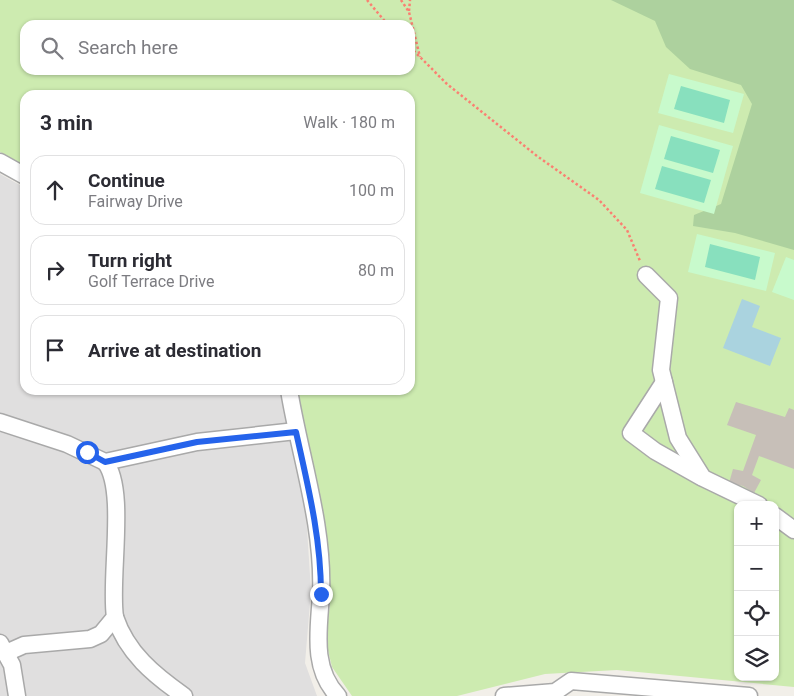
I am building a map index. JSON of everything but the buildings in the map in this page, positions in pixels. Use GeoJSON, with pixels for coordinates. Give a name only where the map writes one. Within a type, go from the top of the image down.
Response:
{"type":"FeatureCollection","features":[{"type":"Feature","properties":{"kind":"street"},"geometry":{"type":"LineString","coordinates":[[0,162],[20,173]]}},
{"type":"Feature","properties":{"kind":"street"},"geometry":{"type":"LineString","coordinates":[[646,275],[669,298],[661,370],[678,438],[703,478]]}},
{"type":"Feature","properties":{"kind":"street"},"geometry":{"type":"LineString","coordinates":[[664,382],[631,432],[655,451],[703,478],[751,501]]}},
{"type":"Feature","properties":{"kind":"street"},"geometry":{"type":"LineString","coordinates":[[289,395],[316,524],[321,560],[317,632],[320,657],[327,681],[338,696]]}},
{"type":"Feature","properties":{"kind":"street"},"geometry":{"type":"LineString","coordinates":[[0,422],[74,447],[105,462],[114,476],[116,515],[112,602],[115,618],[127,644],[138,658],[158,678],[184,696]]}},
{"type":"Feature","properties":{"kind":"street"},"geometry":{"type":"LineString","coordinates":[[105,462],[197,442],[296,432]]}},
{"type":"Feature","properties":{"kind":"street"},"geometry":{"type":"LineString","coordinates":[[779,519],[794,530]]}},
{"type":"Feature","properties":{"kind":"street"},"geometry":{"type":"LineString","coordinates":[[17,696],[12,665],[3,648],[90,639],[101,634],[115,618]]}},
{"type":"Feature","properties":{"kind":"street"},"geometry":{"type":"LineString","coordinates":[[504,696],[556,695],[571,681],[749,696]]}},
{"type":"Feature","properties":{"kind":"path"},"geometry":{"type":"LineString","coordinates":[[367,0],[384,20]]}},
{"type":"Feature","properties":{"kind":"path"},"geometry":{"type":"LineString","coordinates":[[401,0],[409,12]]}},
{"type":"Feature","properties":{"kind":"path"},"geometry":{"type":"LineString","coordinates":[[410,0],[409,12],[411,20]]}},
{"type":"Feature","properties":{"kind":"path"},"geometry":{"type":"LineString","coordinates":[[415,37],[420,58]]}},
{"type":"Feature","properties":{"kind":"path"},"geometry":{"type":"LineString","coordinates":[[415,52],[447,84],[537,156],[600,200],[627,230],[646,275]]}},
{"type":"Feature","properties":{"kind":"shaded area"},"geometry":{"type":"Polygon","coordinates":[[[0,174],[20,185],[20,395],[281,395],[306,513],[311,591],[305,663],[317,696],[0,696],[0,174]]]}},
{"type":"Feature","properties":{"kind":"green space"},"geometry":{"type":"Polygon","coordinates":[[[0,0],[794,0],[794,687],[617,670],[545,674],[457,696],[352,696],[332,667],[325,638],[330,606],[330,560],[298,395],[415,395],[415,90],[20,90],[20,163],[0,152],[0,0]]]}},
{"type":"Feature","properties":{"kind":"green space"},"geometry":{"type":"Polygon","coordinates":[[[611,0],[794,0],[794,250],[735,233],[693,226],[694,215],[721,204],[752,104],[741,85],[690,69],[666,47],[655,21],[611,0]]]}},
{"type":"Feature","properties":{"kind":"green space"},"geometry":{"type":"Polygon","coordinates":[[[669,74],[744,94],[733,133],[658,113],[669,74]]]}},
{"type":"Feature","properties":{"kind":"green space"},"geometry":{"type":"Polygon","coordinates":[[[681,86],[730,100],[724,123],[674,109],[681,86]]]}},
{"type":"Feature","properties":{"kind":"green space"},"geometry":{"type":"Polygon","coordinates":[[[659,125],[733,146],[714,214],[640,193],[659,125]]]}},
{"type":"Feature","properties":{"kind":"green space"},"geometry":{"type":"Polygon","coordinates":[[[671,136],[720,150],[713,173],[664,159],[671,136]]]}},
{"type":"Feature","properties":{"kind":"green space"},"geometry":{"type":"Polygon","coordinates":[[[662,166],[711,180],[704,203],[655,189],[662,166]]]}},
{"type":"Feature","properties":{"kind":"green space"},"geometry":{"type":"Polygon","coordinates":[[[697,234],[775,253],[766,291],[688,272],[697,234]]]}},
{"type":"Feature","properties":{"kind":"green space"},"geometry":{"type":"Polygon","coordinates":[[[710,244],[760,257],[755,280],[705,267],[710,244]]]}},
{"type":"Feature","properties":{"kind":"green space"},"geometry":{"type":"Polygon","coordinates":[[[786,257],[794,260],[794,300],[772,292],[786,257]]]}},
{"type":"Feature","properties":{"kind":"water"},"geometry":{"type":"Polygon","coordinates":[[[742,299],[760,306],[752,327],[781,338],[770,366],[723,348],[742,299]]]}},
{"type":"Feature","properties":{"kind":"route"},"geometry":{"type":"LineString","coordinates":[[87,452],[105,462],[142,452],[197,442],[296,432],[316,524],[321,560],[321,594]]}}]}
